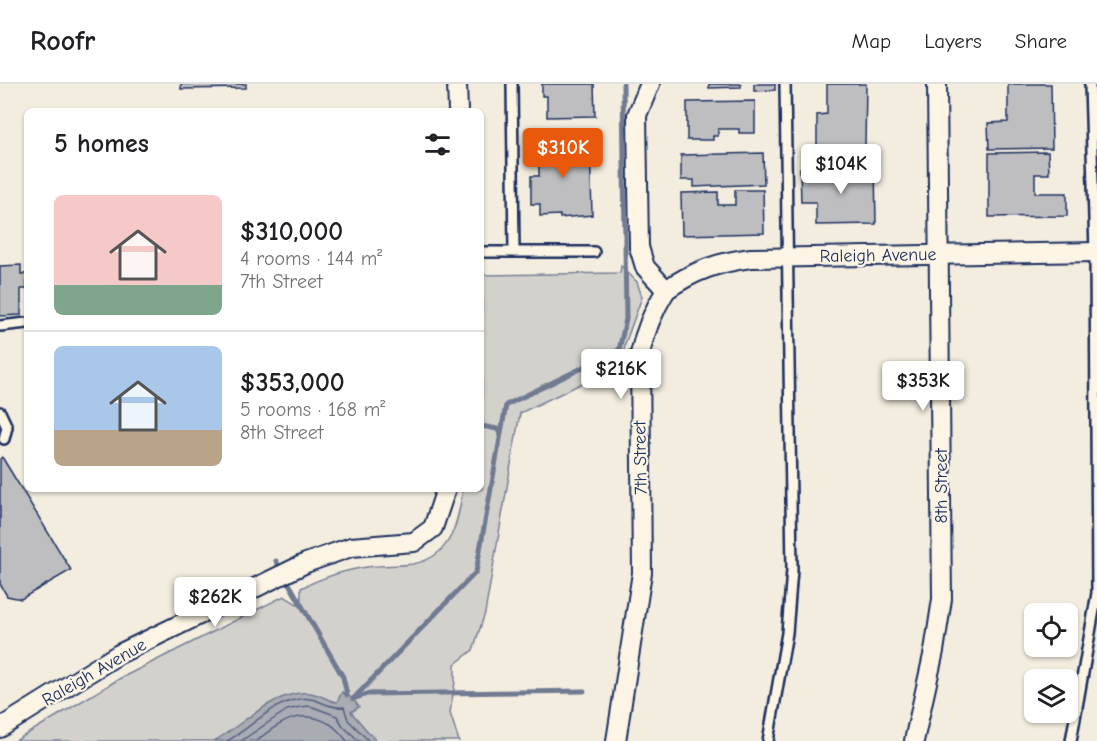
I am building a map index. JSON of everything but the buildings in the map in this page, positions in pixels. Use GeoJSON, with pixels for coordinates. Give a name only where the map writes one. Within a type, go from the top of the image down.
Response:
{"type":"FeatureCollection","features":[{"type":"Feature","properties":{"kind":"street"},"geometry":{"type":"LineString","coordinates":[[457,84],[458,108]]}},
{"type":"Feature","properties":{"kind":"street"},"geometry":{"type":"LineString","coordinates":[[650,84],[637,115],[639,247],[645,267],[666,290]]}},
{"type":"Feature","properties":{"kind":"street","name":"8th Street"},"geometry":{"type":"LineString","coordinates":[[914,741],[934,651],[942,599],[937,84]]}},
{"type":"Feature","properties":{"kind":"street","name":"Raleigh Avenue"},"geometry":{"type":"LineString","coordinates":[[666,290],[684,277],[709,266],[750,258],[1096,252]]}},
{"type":"Feature","properties":{"kind":"street","name":"7th Street"},"geometry":{"type":"LineString","coordinates":[[616,741],[642,573],[640,354],[644,332],[653,310],[666,290]]}},
{"type":"Feature","properties":{"kind":"street","name":"Raleigh Avenue"},"geometry":{"type":"LineString","coordinates":[[0,728],[120,654],[306,563],[351,547],[414,542],[433,528],[445,492]]}},
{"type":"Feature","properties":{"kind":"lane"},"geometry":{"type":"LineString","coordinates":[[512,84],[514,252]]}},
{"type":"Feature","properties":{"kind":"lane"},"geometry":{"type":"LineString","coordinates":[[768,741],[787,633],[792,570],[785,84]]}},
{"type":"Feature","properties":{"kind":"lane"},"geometry":{"type":"LineString","coordinates":[[1071,741],[1097,593],[1096,252],[1090,84]]}},
{"type":"Feature","properties":{"kind":"lane"},"geometry":{"type":"LineString","coordinates":[[484,252],[594,252]]}},
{"type":"Feature","properties":{"kind":"lane"},"geometry":{"type":"LineString","coordinates":[[0,326],[24,324]]}},
{"type":"Feature","properties":{"kind":"lane"},"geometry":{"type":"LineString","coordinates":[[0,412],[7,427],[3,439]]}},
{"type":"Feature","properties":{"kind":"shaded area"},"geometry":{"type":"Polygon","coordinates":[[[621,266],[637,282],[642,297],[625,344],[622,369],[612,369],[520,413],[485,613],[473,650],[455,664],[455,682],[450,713],[459,741],[15,741],[119,679],[284,596],[297,604],[301,602],[301,588],[309,584],[350,570],[373,566],[413,564],[437,554],[451,536],[459,514],[463,492],[484,492],[484,275],[620,273],[621,266]]]}},
{"type":"Feature","properties":{"kind":"water"},"geometry":{"type":"Polygon","coordinates":[[[342,692],[353,699],[359,707],[351,712],[376,741],[214,741],[259,710],[284,697],[310,693],[337,702],[342,692]]]}},
{"type":"Feature","properties":{"kind":"waterway"},"geometry":{"type":"LineString","coordinates":[[353,699],[476,572],[506,405],[619,350],[626,319],[623,84]]}},
{"type":"Feature","properties":{"kind":"waterway"},"geometry":{"type":"LineString","coordinates":[[484,426],[497,429],[500,433]]}},
{"type":"Feature","properties":{"kind":"waterway"},"geometry":{"type":"LineString","coordinates":[[276,561],[343,677],[347,695]]}},
{"type":"Feature","properties":{"kind":"waterway"},"geometry":{"type":"LineString","coordinates":[[356,698],[367,694],[584,691]]}}]}
